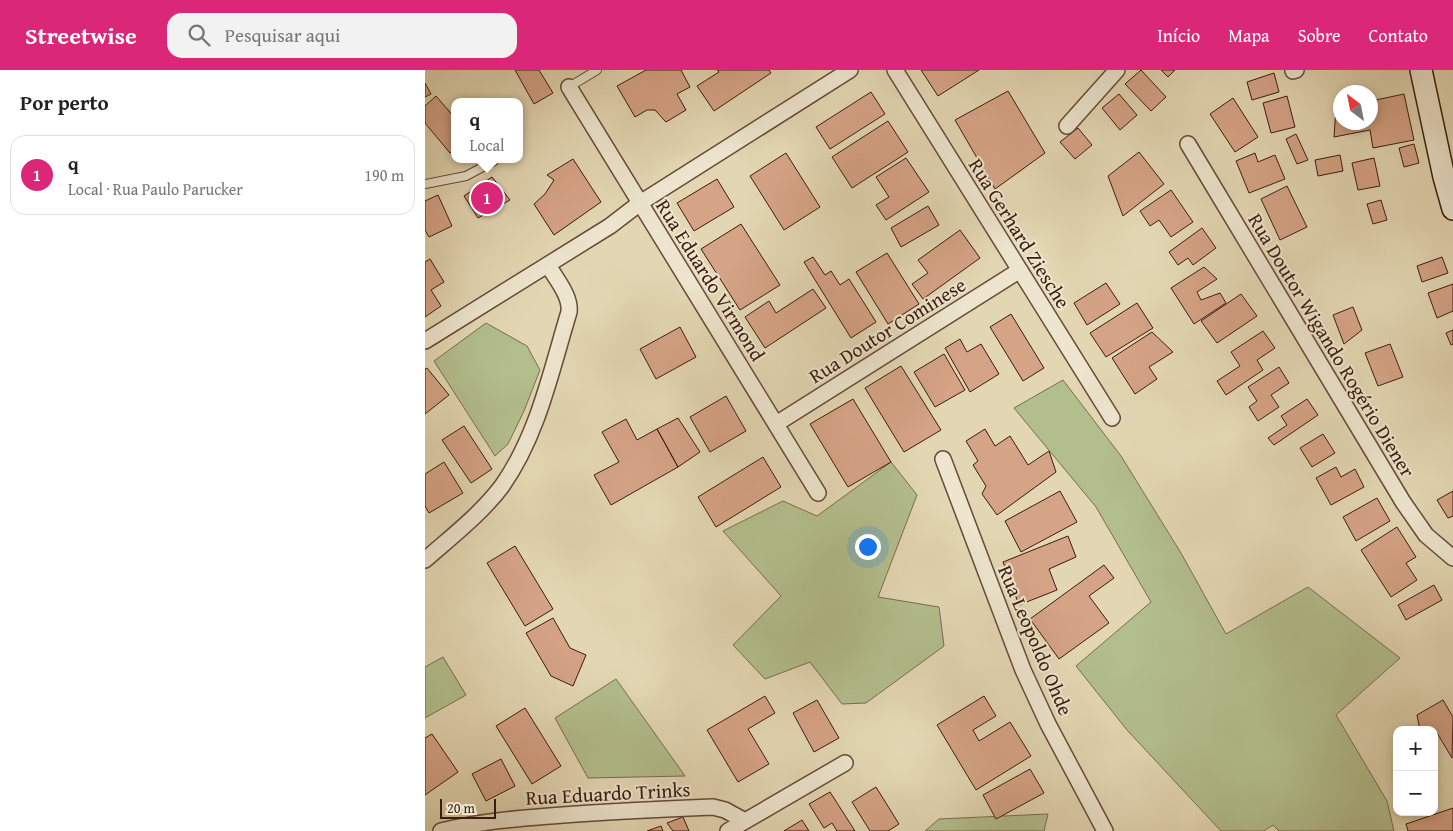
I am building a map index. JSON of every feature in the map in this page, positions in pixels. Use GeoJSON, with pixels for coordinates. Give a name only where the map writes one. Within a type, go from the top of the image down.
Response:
{"type":"FeatureCollection","features":[{"type":"Feature","properties":{"kind":"main road"},"geometry":{"type":"LineString","coordinates":[[1421,70],[1444,177],[1453,208]]}},
{"type":"Feature","properties":{"kind":"street"},"geometry":{"type":"LineString","coordinates":[[425,342],[610,226],[640,203],[849,70]]}},
{"type":"Feature","properties":{"kind":"street","name":"Rua Gerhard Ziesche"},"geometry":{"type":"LineString","coordinates":[[895,70],[1112,418]]}},
{"type":"Feature","properties":{"kind":"street"},"geometry":{"type":"LineString","coordinates":[[1067,126],[1117,70]]}},
{"type":"Feature","properties":{"kind":"street","name":"Rua Eduardo Virmond"},"geometry":{"type":"LineString","coordinates":[[569,87],[818,493]]}},
{"type":"Feature","properties":{"kind":"street","name":"Rua Doutor Wigando Rogério Diener"},"geometry":{"type":"LineString","coordinates":[[1188,144],[1403,502],[1426,535],[1453,558]]}},
{"type":"Feature","properties":{"kind":"street"},"geometry":{"type":"LineString","coordinates":[[425,560],[474,516],[501,487],[514,467],[529,435],[544,395],[570,305],[548,265]]}},
{"type":"Feature","properties":{"kind":"street","name":"Rua Doutor Cominese"},"geometry":{"type":"LineString","coordinates":[[776,424],[1020,270]]}},
{"type":"Feature","properties":{"kind":"street","name":"Rua Leopoldo Ohde"},"geometry":{"type":"LineString","coordinates":[[943,459],[1030,686],[1105,831]]}},
{"type":"Feature","properties":{"kind":"street"},"geometry":{"type":"LineString","coordinates":[[728,831],[845,763]]}},
{"type":"Feature","properties":{"kind":"street","name":"Rua Eduardo Trinks"},"geometry":{"type":"LineString","coordinates":[[441,831],[492,821],[655,809],[713,807],[725,810],[745,821]]}},
{"type":"Feature","properties":{"kind":"lane"},"geometry":{"type":"LineString","coordinates":[[569,87],[597,70]]}},
{"type":"Feature","properties":{"kind":"lane"},"geometry":{"type":"LineString","coordinates":[[425,184],[466,176],[490,163]]}},
{"type":"Feature","properties":{"kind":"green space"},"geometry":{"type":"Polygon","coordinates":[[[486,323],[527,346],[540,370],[524,411],[508,444],[495,456],[434,361],[486,323]]]}},
{"type":"Feature","properties":{"kind":"green space"},"geometry":{"type":"Polygon","coordinates":[[[1063,380],[1121,456],[1181,553],[1226,634],[1308,587],[1400,658],[1336,715],[1387,801],[1394,831],[1279,831],[1273,825],[1264,831],[1221,831],[1127,730],[1076,666],[1151,602],[1096,507],[1014,408],[1063,380]]]}},
{"type":"Feature","properties":{"kind":"green space"},"geometry":{"type":"Polygon","coordinates":[[[891,462],[917,495],[878,597],[939,607],[944,646],[866,703],[842,704],[810,662],[765,679],[733,645],[781,596],[723,531],[783,501],[817,516],[891,462]]]}},
{"type":"Feature","properties":{"kind":"green space"},"geometry":{"type":"Polygon","coordinates":[[[443,657],[466,695],[425,718],[425,667],[443,657]]]}},
{"type":"Feature","properties":{"kind":"green space"},"geometry":{"type":"Polygon","coordinates":[[[616,679],[685,776],[588,778],[555,718],[616,679]]]}},
{"type":"Feature","properties":{"kind":"green space"},"geometry":{"type":"Polygon","coordinates":[[[1048,814],[1044,831],[925,831],[939,819],[1048,814]]]}},
{"type":"Feature","properties":{"kind":"building"},"geometry":{"type":"Polygon","coordinates":[[[515,70],[539,70],[553,93],[534,104],[515,70]]]}},
{"type":"Feature","properties":{"kind":"building"},"geometry":{"type":"Polygon","coordinates":[[[646,70],[681,70],[690,87],[677,94],[686,110],[666,122],[655,110],[647,110],[635,117],[617,86],[646,70]]]}},
{"type":"Feature","properties":{"kind":"building"},"geometry":{"type":"Polygon","coordinates":[[[717,70],[769,70],[771,73],[714,111],[697,86],[719,72],[717,70]]]}},
{"type":"Feature","properties":{"kind":"building"},"geometry":{"type":"Polygon","coordinates":[[[921,70],[979,70],[938,96],[921,70]]]}},
{"type":"Feature","properties":{"kind":"building"},"geometry":{"type":"Polygon","coordinates":[[[1141,70],[1166,97],[1151,111],[1125,84],[1141,70]]]}},
{"type":"Feature","properties":{"kind":"building"},"geometry":{"type":"Polygon","coordinates":[[[1161,70],[1175,70],[1168,77],[1161,70]]]}},
{"type":"Feature","properties":{"kind":"building"},"geometry":{"type":"Polygon","coordinates":[[[1274,73],[1279,92],[1252,100],[1247,82],[1274,73]]]}},
{"type":"Feature","properties":{"kind":"building"},"geometry":{"type":"Polygon","coordinates":[[[425,83],[431,94],[425,97],[425,83]]]}},
{"type":"Feature","properties":{"kind":"building"},"geometry":{"type":"Polygon","coordinates":[[[1008,91],[1045,153],[995,189],[955,120],[1008,91]]]}},
{"type":"Feature","properties":{"kind":"building"},"geometry":{"type":"Polygon","coordinates":[[[871,92],[885,114],[830,149],[816,127],[871,92]]]}},
{"type":"Feature","properties":{"kind":"building"},"geometry":{"type":"Polygon","coordinates":[[[1119,94],[1137,115],[1120,130],[1102,108],[1119,94]]]}},
{"type":"Feature","properties":{"kind":"building"},"geometry":{"type":"Polygon","coordinates":[[[1404,94],[1414,140],[1373,148],[1370,130],[1378,130],[1378,100],[1404,94]]]}},
{"type":"Feature","properties":{"kind":"building"},"geometry":{"type":"Polygon","coordinates":[[[436,96],[451,113],[450,153],[425,123],[425,106],[436,96]]]}},
{"type":"Feature","properties":{"kind":"building"},"geometry":{"type":"Polygon","coordinates":[[[1287,96],[1295,127],[1271,133],[1263,103],[1287,96]]]}},
{"type":"Feature","properties":{"kind":"building"},"geometry":{"type":"Polygon","coordinates":[[[1233,98],[1258,137],[1235,152],[1210,114],[1233,98]]]}},
{"type":"Feature","properties":{"kind":"building"},"geometry":{"type":"Polygon","coordinates":[[[888,121],[908,152],[852,188],[832,157],[888,121]]]}},
{"type":"Feature","properties":{"kind":"building"},"geometry":{"type":"Polygon","coordinates":[[[1078,128],[1092,145],[1075,159],[1060,142],[1078,128]]]}},
{"type":"Feature","properties":{"kind":"building"},"geometry":{"type":"Polygon","coordinates":[[[1334,130],[1370,130],[1334,137],[1334,130]]]}},
{"type":"Feature","properties":{"kind":"building"},"geometry":{"type":"Polygon","coordinates":[[[1296,134],[1308,160],[1297,164],[1286,139],[1296,134]]]}},
{"type":"Feature","properties":{"kind":"building"},"geometry":{"type":"Polygon","coordinates":[[[1414,144],[1419,163],[1404,167],[1399,148],[1414,144]]]}},
{"type":"Feature","properties":{"kind":"building"},"geometry":{"type":"Polygon","coordinates":[[[1139,152],[1164,184],[1123,216],[1108,176],[1139,152]]]}},
{"type":"Feature","properties":{"kind":"building"},"geometry":{"type":"Polygon","coordinates":[[[786,153],[820,207],[784,230],[750,176],[786,153]]]}},
{"type":"Feature","properties":{"kind":"building"},"geometry":{"type":"Polygon","coordinates":[[[1255,153],[1258,162],[1275,155],[1285,179],[1249,193],[1236,161],[1255,153]]]}},
{"type":"Feature","properties":{"kind":"building"},"geometry":{"type":"Polygon","coordinates":[[[1340,155],[1343,171],[1318,176],[1315,160],[1340,155]]]}},
{"type":"Feature","properties":{"kind":"building"},"geometry":{"type":"Polygon","coordinates":[[[906,158],[929,192],[886,220],[876,205],[889,197],[876,177],[906,158]]]}},
{"type":"Feature","properties":{"kind":"building"},"geometry":{"type":"Polygon","coordinates":[[[1374,158],[1380,186],[1358,190],[1352,163],[1374,158]]]}},
{"type":"Feature","properties":{"kind":"building"},"geometry":{"type":"Polygon","coordinates":[[[573,159],[601,202],[554,235],[534,204],[545,194],[554,180],[547,175],[573,159]]]}},
{"type":"Feature","properties":{"kind":"building"},"geometry":{"type":"Polygon","coordinates":[[[492,177],[510,200],[478,218],[464,196],[492,177]]]}},
{"type":"Feature","properties":{"kind":"building"},"geometry":{"type":"Polygon","coordinates":[[[717,179],[734,207],[694,231],[677,203],[717,179]]]}},
{"type":"Feature","properties":{"kind":"building"},"geometry":{"type":"Polygon","coordinates":[[[1287,186],[1307,227],[1280,240],[1261,199],[1287,186]]]}},
{"type":"Feature","properties":{"kind":"building"},"geometry":{"type":"Polygon","coordinates":[[[1171,190],[1193,222],[1171,237],[1159,220],[1150,226],[1140,211],[1171,190]]]}},
{"type":"Feature","properties":{"kind":"building"},"geometry":{"type":"Polygon","coordinates":[[[438,195],[452,226],[429,237],[425,230],[425,201],[438,195]]]}},
{"type":"Feature","properties":{"kind":"building"},"geometry":{"type":"Polygon","coordinates":[[[1381,200],[1387,220],[1373,224],[1367,204],[1381,200]]]}},
{"type":"Feature","properties":{"kind":"building"},"geometry":{"type":"Polygon","coordinates":[[[928,206],[939,225],[901,247],[891,228],[928,206]]]}},
{"type":"Feature","properties":{"kind":"building"},"geometry":{"type":"Polygon","coordinates":[[[741,224],[780,285],[740,310],[701,249],[741,224]]]}},
{"type":"Feature","properties":{"kind":"building"},"geometry":{"type":"Polygon","coordinates":[[[1202,228],[1216,248],[1193,265],[1188,258],[1178,265],[1169,252],[1202,228]]]}},
{"type":"Feature","properties":{"kind":"building"},"geometry":{"type":"Polygon","coordinates":[[[960,230],[980,258],[923,299],[912,284],[928,273],[918,260],[960,230]]]}},
{"type":"Feature","properties":{"kind":"building"},"geometry":{"type":"Polygon","coordinates":[[[887,253],[919,304],[888,324],[856,272],[887,253]]]}},
{"type":"Feature","properties":{"kind":"building"},"geometry":{"type":"Polygon","coordinates":[[[813,257],[825,275],[831,271],[840,285],[849,279],[876,322],[851,338],[804,262],[813,257]]]}},
{"type":"Feature","properties":{"kind":"building"},"geometry":{"type":"Polygon","coordinates":[[[1442,257],[1448,273],[1422,282],[1417,266],[1442,257]]]}},
{"type":"Feature","properties":{"kind":"building"},"geometry":{"type":"Polygon","coordinates":[[[430,259],[444,282],[431,290],[441,306],[425,317],[425,262],[430,259]]]}},
{"type":"Feature","properties":{"kind":"building"},"geometry":{"type":"Polygon","coordinates":[[[1204,267],[1217,279],[1197,292],[1201,300],[1220,293],[1226,303],[1194,324],[1171,288],[1204,267]]]}},
{"type":"Feature","properties":{"kind":"building"},"geometry":{"type":"Polygon","coordinates":[[[1106,283],[1120,304],[1087,325],[1074,303],[1106,283]]]}},
{"type":"Feature","properties":{"kind":"building"},"geometry":{"type":"Polygon","coordinates":[[[1453,284],[1453,311],[1437,318],[1428,293],[1453,284]]]}},
{"type":"Feature","properties":{"kind":"building"},"geometry":{"type":"Polygon","coordinates":[[[813,289],[826,308],[765,348],[745,317],[769,301],[776,313],[813,289]]]}},
{"type":"Feature","properties":{"kind":"building"},"geometry":{"type":"Polygon","coordinates":[[[1241,294],[1257,316],[1217,343],[1201,321],[1241,294]]]}},
{"type":"Feature","properties":{"kind":"building"},"geometry":{"type":"Polygon","coordinates":[[[1137,303],[1153,328],[1106,357],[1090,333],[1137,303]]]}},
{"type":"Feature","properties":{"kind":"building"},"geometry":{"type":"Polygon","coordinates":[[[1353,307],[1362,330],[1344,344],[1333,315],[1353,307]]]}},
{"type":"Feature","properties":{"kind":"building"},"geometry":{"type":"Polygon","coordinates":[[[1011,314],[1044,368],[1023,381],[990,327],[1011,314]]]}},
{"type":"Feature","properties":{"kind":"building"},"geometry":{"type":"Polygon","coordinates":[[[680,327],[696,357],[656,379],[640,349],[680,327]]]}},
{"type":"Feature","properties":{"kind":"building"},"geometry":{"type":"Polygon","coordinates":[[[1453,330],[1453,344],[1451,345],[1446,333],[1453,330]]]}},
{"type":"Feature","properties":{"kind":"building"},"geometry":{"type":"Polygon","coordinates":[[[1263,331],[1275,348],[1257,360],[1263,370],[1226,395],[1217,381],[1240,366],[1231,352],[1263,331]]]}},
{"type":"Feature","properties":{"kind":"building"},"geometry":{"type":"Polygon","coordinates":[[[1152,332],[1173,352],[1149,367],[1157,379],[1135,394],[1112,358],[1152,332]]]}},
{"type":"Feature","properties":{"kind":"building"},"geometry":{"type":"Polygon","coordinates":[[[960,339],[967,352],[981,344],[999,374],[970,392],[945,348],[960,339]]]}},
{"type":"Feature","properties":{"kind":"building"},"geometry":{"type":"Polygon","coordinates":[[[1390,344],[1403,377],[1378,386],[1365,353],[1390,344]]]}},
{"type":"Feature","properties":{"kind":"building"},"geometry":{"type":"Polygon","coordinates":[[[944,354],[965,390],[935,407],[914,372],[944,354]]]}},
{"type":"Feature","properties":{"kind":"building"},"geometry":{"type":"Polygon","coordinates":[[[901,366],[941,430],[904,452],[865,388],[901,366]]]}},
{"type":"Feature","properties":{"kind":"building"},"geometry":{"type":"Polygon","coordinates":[[[1279,367],[1289,383],[1271,395],[1279,407],[1258,421],[1249,407],[1257,401],[1248,387],[1279,367]]]}},
{"type":"Feature","properties":{"kind":"building"},"geometry":{"type":"Polygon","coordinates":[[[427,368],[449,395],[425,414],[425,369],[427,368]]]}},
{"type":"Feature","properties":{"kind":"building"},"geometry":{"type":"Polygon","coordinates":[[[726,396],[746,431],[710,452],[690,417],[726,396]]]}},
{"type":"Feature","properties":{"kind":"building"},"geometry":{"type":"Polygon","coordinates":[[[853,399],[891,462],[848,487],[810,424],[853,399]]]}},
{"type":"Feature","properties":{"kind":"building"},"geometry":{"type":"Polygon","coordinates":[[[1307,399],[1318,415],[1274,445],[1268,438],[1287,425],[1281,416],[1307,399]]]}},
{"type":"Feature","properties":{"kind":"building"},"geometry":{"type":"Polygon","coordinates":[[[678,418],[700,452],[678,467],[657,429],[678,418]]]}},
{"type":"Feature","properties":{"kind":"building"},"geometry":{"type":"Polygon","coordinates":[[[626,419],[637,440],[657,429],[678,467],[611,505],[594,475],[619,462],[602,432],[626,419]]]}},
{"type":"Feature","properties":{"kind":"building"},"geometry":{"type":"Polygon","coordinates":[[[464,426],[492,469],[471,483],[442,440],[464,426]]]}},
{"type":"Feature","properties":{"kind":"building"},"geometry":{"type":"Polygon","coordinates":[[[985,429],[995,446],[1010,436],[1028,465],[1049,451],[1056,472],[997,515],[982,494],[986,486],[973,465],[978,461],[966,441],[985,429]]]}},
{"type":"Feature","properties":{"kind":"building"},"geometry":{"type":"Polygon","coordinates":[[[1323,434],[1335,453],[1312,467],[1300,448],[1323,434]]]}},
{"type":"Feature","properties":{"kind":"building"},"geometry":{"type":"Polygon","coordinates":[[[763,457],[781,487],[716,527],[698,497],[763,457]]]}},
{"type":"Feature","properties":{"kind":"building"},"geometry":{"type":"Polygon","coordinates":[[[444,462],[463,493],[429,513],[425,506],[425,474],[444,462]]]}},
{"type":"Feature","properties":{"kind":"building"},"geometry":{"type":"Polygon","coordinates":[[[1336,467],[1341,477],[1355,469],[1364,487],[1331,505],[1316,478],[1336,467]]]}},
{"type":"Feature","properties":{"kind":"building"},"geometry":{"type":"Polygon","coordinates":[[[1060,491],[1077,522],[1021,552],[1005,521],[1060,491]]]}},
{"type":"Feature","properties":{"kind":"building"},"geometry":{"type":"Polygon","coordinates":[[[1453,491],[1453,516],[1448,518],[1437,500],[1453,491]]]}},
{"type":"Feature","properties":{"kind":"building"},"geometry":{"type":"Polygon","coordinates":[[[1377,498],[1390,521],[1356,541],[1343,517],[1377,498]]]}},
{"type":"Feature","properties":{"kind":"building"},"geometry":{"type":"Polygon","coordinates":[[[1397,527],[1416,557],[1406,563],[1417,580],[1391,597],[1361,550],[1397,527]]]}},
{"type":"Feature","properties":{"kind":"building"},"geometry":{"type":"Polygon","coordinates":[[[1068,536],[1076,557],[1049,569],[1057,590],[1019,605],[1003,562],[1068,536]]]}},
{"type":"Feature","properties":{"kind":"building"},"geometry":{"type":"Polygon","coordinates":[[[515,546],[553,609],[525,626],[487,563],[515,546]]]}},
{"type":"Feature","properties":{"kind":"building"},"geometry":{"type":"Polygon","coordinates":[[[1104,565],[1114,578],[1089,596],[1109,623],[1059,659],[1030,619],[1104,565]]]}},
{"type":"Feature","properties":{"kind":"building"},"geometry":{"type":"Polygon","coordinates":[[[1434,585],[1442,600],[1406,620],[1398,605],[1434,585]]]}},
{"type":"Feature","properties":{"kind":"building"},"geometry":{"type":"Polygon","coordinates":[[[553,618],[570,648],[586,655],[573,686],[551,676],[526,633],[553,618]]]}},
{"type":"Feature","properties":{"kind":"building"},"geometry":{"type":"Polygon","coordinates":[[[765,696],[775,713],[748,729],[769,764],[738,782],[707,730],[765,696]]]}},
{"type":"Feature","properties":{"kind":"building"},"geometry":{"type":"Polygon","coordinates":[[[984,696],[996,716],[973,730],[979,741],[1010,722],[1031,756],[976,790],[937,725],[984,696]]]}},
{"type":"Feature","properties":{"kind":"building"},"geometry":{"type":"Polygon","coordinates":[[[817,700],[839,738],[814,752],[793,713],[817,700]]]}},
{"type":"Feature","properties":{"kind":"building"},"geometry":{"type":"Polygon","coordinates":[[[1443,700],[1453,717],[1452,758],[1438,735],[1438,726],[1419,726],[1417,715],[1443,700]]]}},
{"type":"Feature","properties":{"kind":"building"},"geometry":{"type":"Polygon","coordinates":[[[525,708],[561,766],[532,784],[496,726],[525,708]]]}},
{"type":"Feature","properties":{"kind":"building"},"geometry":{"type":"Polygon","coordinates":[[[432,734],[458,772],[425,795],[425,738],[432,734]]]}},
{"type":"Feature","properties":{"kind":"building"},"geometry":{"type":"Polygon","coordinates":[[[501,759],[515,786],[486,801],[472,774],[501,759]]]}},
{"type":"Feature","properties":{"kind":"building"},"geometry":{"type":"Polygon","coordinates":[[[1030,769],[1044,793],[996,819],[983,795],[1030,769]]]}},
{"type":"Feature","properties":{"kind":"building"},"geometry":{"type":"Polygon","coordinates":[[[876,787],[899,824],[888,831],[870,831],[852,802],[876,787]]]}},
{"type":"Feature","properties":{"kind":"building"},"geometry":{"type":"Polygon","coordinates":[[[830,792],[855,831],[837,831],[832,823],[824,828],[809,804],[830,792]]]}},
{"type":"Feature","properties":{"kind":"building"},"geometry":{"type":"Polygon","coordinates":[[[1453,808],[1453,831],[1408,831],[1406,824],[1430,816],[1438,816],[1438,813],[1453,808]]]}},
{"type":"Feature","properties":{"kind":"building"},"geometry":{"type":"Polygon","coordinates":[[[683,817],[689,831],[673,831],[667,823],[683,817]]]}},
{"type":"Feature","properties":{"kind":"building"},"geometry":{"type":"Polygon","coordinates":[[[802,820],[809,831],[784,831],[802,820]]]}},
{"type":"Feature","properties":{"kind":"building"},"geometry":{"type":"Polygon","coordinates":[[[661,826],[663,831],[647,831],[661,826]]]}},
{"type":"Feature","properties":{"kind":"place","name":"q"},"geometry":{"type":"Point","coordinates":[487,198]}}]}
